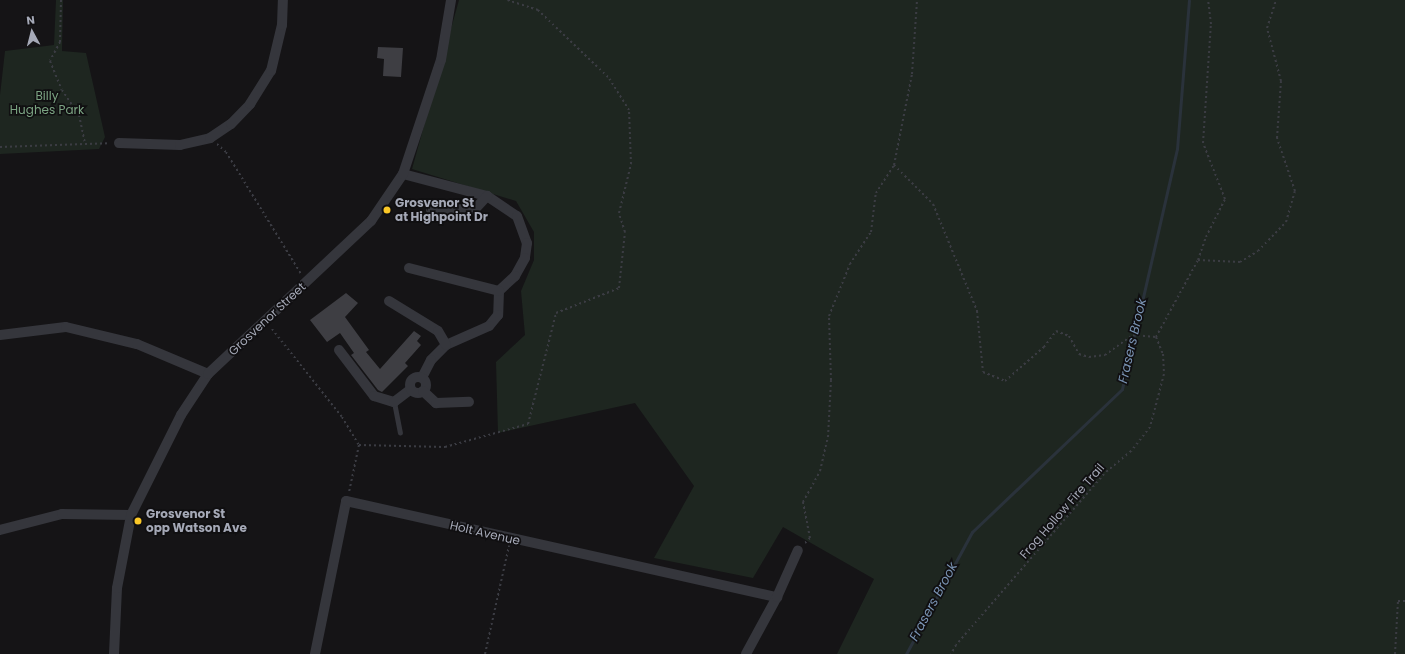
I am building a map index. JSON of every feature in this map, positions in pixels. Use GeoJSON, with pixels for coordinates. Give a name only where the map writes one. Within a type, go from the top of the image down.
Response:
{"type":"FeatureCollection","features":[{"type":"Feature","properties":{"kind":"street"},"geometry":{"type":"LineString","coordinates":[[118,143],[180,144],[210,138],[231,124],[250,104],[271,71],[282,25],[283,0]]}},
{"type":"Feature","properties":{"kind":"street","name":"Grosvenor Street"},"geometry":{"type":"LineString","coordinates":[[114,654],[117,588],[131,515],[181,415],[208,374],[371,221],[403,174],[441,60],[451,0]]}},
{"type":"Feature","properties":{"kind":"street"},"geometry":{"type":"LineString","coordinates":[[403,174],[487,196],[518,216],[527,243],[525,258],[515,276],[499,291],[498,315],[489,326],[446,345],[431,360],[422,378]]}},
{"type":"Feature","properties":{"kind":"street"},"geometry":{"type":"LineString","coordinates":[[431,210],[474,208],[487,196]]}},
{"type":"Feature","properties":{"kind":"street"},"geometry":{"type":"LineString","coordinates":[[409,268],[499,291]]}},
{"type":"Feature","properties":{"kind":"street"},"geometry":{"type":"LineString","coordinates":[[388,301],[438,331],[446,345]]}},
{"type":"Feature","properties":{"kind":"street"},"geometry":{"type":"LineString","coordinates":[[0,335],[66,327],[137,344],[208,374]]}},
{"type":"Feature","properties":{"kind":"street"},"geometry":{"type":"LineString","coordinates":[[339,350],[374,396],[394,402],[411,390],[412,380],[422,378]]}},
{"type":"Feature","properties":{"kind":"street"},"geometry":{"type":"LineString","coordinates":[[422,378],[426,384],[423,391]]}},
{"type":"Feature","properties":{"kind":"street"},"geometry":{"type":"LineString","coordinates":[[411,390],[416,393],[423,391]]}},
{"type":"Feature","properties":{"kind":"street"},"geometry":{"type":"LineString","coordinates":[[423,391],[436,403],[469,402]]}},
{"type":"Feature","properties":{"kind":"street"},"geometry":{"type":"LineString","coordinates":[[315,654],[346,501]]}},
{"type":"Feature","properties":{"kind":"street","name":"Holt Avenue"},"geometry":{"type":"LineString","coordinates":[[346,501],[511,539],[777,597]]}},
{"type":"Feature","properties":{"kind":"street"},"geometry":{"type":"LineString","coordinates":[[0,530],[62,514],[131,515]]}},
{"type":"Feature","properties":{"kind":"street"},"geometry":{"type":"LineString","coordinates":[[746,654],[777,597],[798,550]]}},
{"type":"Feature","properties":{"kind":"lane"},"geometry":{"type":"LineString","coordinates":[[394,402],[400,432]]}},
{"type":"Feature","properties":{"kind":"path"},"geometry":{"type":"LineString","coordinates":[[61,0],[60,42],[50,61],[62,90],[79,115],[85,144]]}},
{"type":"Feature","properties":{"kind":"path"},"geometry":{"type":"LineString","coordinates":[[359,445],[445,447],[528,424],[556,313],[619,288],[625,232],[619,213],[631,164],[629,110],[608,77],[538,10],[508,0]]}},
{"type":"Feature","properties":{"kind":"path"},"geometry":{"type":"LineString","coordinates":[[798,550],[810,538],[803,502],[820,471],[828,437],[831,380],[829,316],[850,264],[871,232],[876,193],[894,165],[912,74],[917,0]]}},
{"type":"Feature","properties":{"kind":"path"},"geometry":{"type":"LineString","coordinates":[[894,165],[933,204],[977,311],[983,372],[1005,381],[1044,347],[1056,331],[1069,336],[1079,354],[1090,357],[1105,355],[1133,336],[1156,337],[1198,260],[1206,237],[1225,198],[1203,143],[1211,24],[1208,0]]}},
{"type":"Feature","properties":{"kind":"path"},"geometry":{"type":"LineString","coordinates":[[1198,260],[1240,262],[1258,251],[1286,222],[1295,191],[1277,138],[1281,81],[1267,28],[1276,0]]}},
{"type":"Feature","properties":{"kind":"path"},"geometry":{"type":"LineString","coordinates":[[0,147],[118,143]]}},
{"type":"Feature","properties":{"kind":"path"},"geometry":{"type":"LineString","coordinates":[[226,152],[306,283]]}},
{"type":"Feature","properties":{"kind":"path"},"geometry":{"type":"LineString","coordinates":[[264,320],[342,417],[359,445],[346,501]]}},
{"type":"Feature","properties":{"kind":"path","name":"Frog Hollow Fire Trail"},"geometry":{"type":"LineString","coordinates":[[951,654],[956,645],[1104,474],[1131,451],[1150,427],[1164,374],[1163,354],[1156,337]]}},
{"type":"Feature","properties":{"kind":"path"},"geometry":{"type":"LineString","coordinates":[[485,654],[511,539]]}},
{"type":"Feature","properties":{"kind":"path"},"geometry":{"type":"LineString","coordinates":[[1395,654],[1398,600],[1405,601]]}},
{"type":"Feature","properties":{"kind":"green space","name":"Billy Hughes Park"},"geometry":{"type":"Polygon","coordinates":[[[56,0],[63,0],[62,51],[86,53],[105,137],[99,149],[0,154],[0,95],[5,51],[54,45],[56,0]]]}},
{"type":"Feature","properties":{"kind":"green space"},"geometry":{"type":"Polygon","coordinates":[[[459,0],[1405,0],[1405,654],[837,654],[874,579],[783,527],[753,578],[654,558],[694,486],[635,403],[498,433],[496,362],[525,335],[521,291],[534,260],[534,232],[516,201],[412,169],[459,0]]]}},
{"type":"Feature","properties":{"kind":"building"},"geometry":{"type":"Polygon","coordinates":[[[378,47],[403,48],[401,77],[383,76],[384,59],[377,58],[378,47]]]}},
{"type":"Feature","properties":{"kind":"building"},"geometry":{"type":"Polygon","coordinates":[[[346,293],[358,303],[345,317],[369,350],[366,352],[380,369],[414,331],[421,336],[417,341],[421,345],[405,363],[408,366],[382,392],[378,390],[351,355],[354,353],[340,333],[327,342],[310,320],[346,293]]]}},
{"type":"Feature","properties":{"kind":"waterway","name":"Frasers Brook"},"geometry":{"type":"LineString","coordinates":[[906,654],[972,532],[1122,389],[1177,149],[1189,0]]}},
{"type":"Feature","properties":{"kind":"place","name":"Grosvenor St at Highpoint Dr"},"geometry":{"type":"Point","coordinates":[387,210]}},
{"type":"Feature","properties":{"kind":"place","name":"Grosvenor St opp Watson Ave"},"geometry":{"type":"Point","coordinates":[138,521]}}]}
